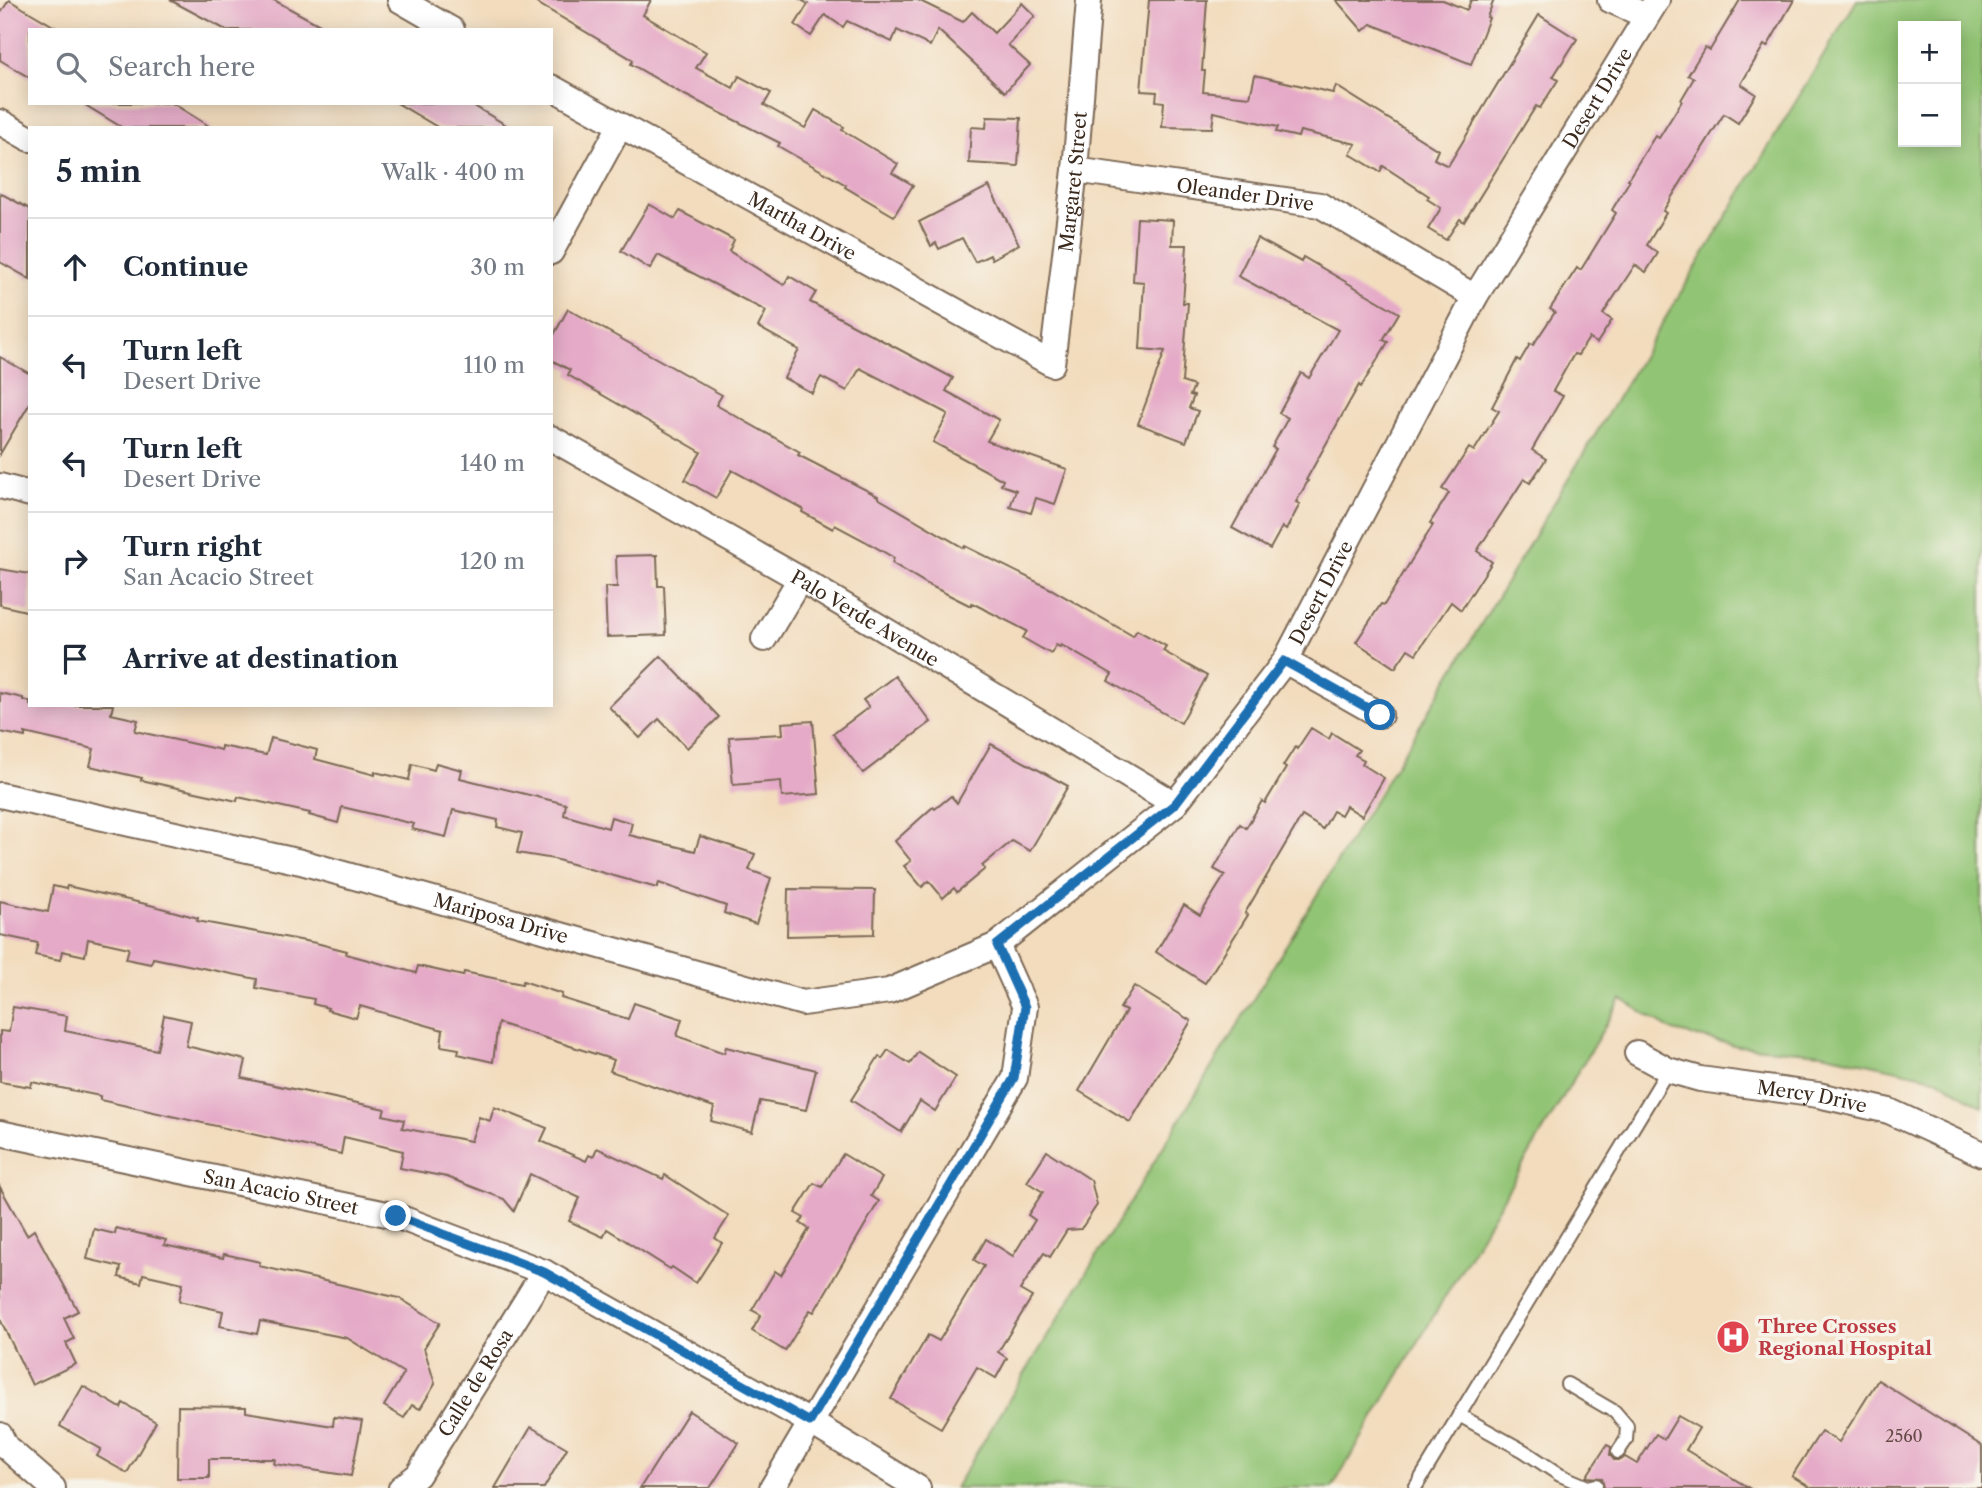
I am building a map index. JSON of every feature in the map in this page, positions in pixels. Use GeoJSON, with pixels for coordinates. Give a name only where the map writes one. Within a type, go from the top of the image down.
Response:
{"type":"FeatureCollection","features":[{"type":"Feature","properties":{"kind":"street"},"geometry":{"type":"LineString","coordinates":[[400,0],[449,28]]}},
{"type":"Feature","properties":{"kind":"street","name":"Margaret Street"},"geometry":{"type":"LineString","coordinates":[[1052,364],[1074,170],[1089,0]]}},
{"type":"Feature","properties":{"kind":"street"},"geometry":{"type":"LineString","coordinates":[[1611,0],[1652,8]]}},
{"type":"Feature","properties":{"kind":"street","name":"Desert Drive"},"geometry":{"type":"LineString","coordinates":[[997,945],[1175,804],[1284,661],[1475,297],[1652,8]]}},
{"type":"Feature","properties":{"kind":"street","name":"Martha Drive"},"geometry":{"type":"LineString","coordinates":[[553,88],[1052,364]]}},
{"type":"Feature","properties":{"kind":"street"},"geometry":{"type":"LineString","coordinates":[[0,121],[28,138]]}},
{"type":"Feature","properties":{"kind":"street"},"geometry":{"type":"LineString","coordinates":[[553,248],[620,126]]}},
{"type":"Feature","properties":{"kind":"street","name":"Oleander Drive"},"geometry":{"type":"LineString","coordinates":[[1074,170],[1320,205],[1475,297]]}},
{"type":"Feature","properties":{"kind":"street","name":"Palo Verde Avenue"},"geometry":{"type":"LineString","coordinates":[[553,439],[800,579],[1175,804]]}},
{"type":"Feature","properties":{"kind":"street"},"geometry":{"type":"LineString","coordinates":[[0,486],[28,493]]}},
{"type":"Feature","properties":{"kind":"street"},"geometry":{"type":"LineString","coordinates":[[764,639],[800,579]]}},
{"type":"Feature","properties":{"kind":"street"},"geometry":{"type":"LineString","coordinates":[[1284,661],[1380,715]]}},
{"type":"Feature","properties":{"kind":"street","name":"Mariposa Drive"},"geometry":{"type":"LineString","coordinates":[[0,795],[301,862],[803,1003],[889,992],[997,945]]}},
{"type":"Feature","properties":{"kind":"street"},"geometry":{"type":"LineString","coordinates":[[772,1488],[1014,1078],[1025,1007],[997,945]]}},
{"type":"Feature","properties":{"kind":"street","name":"Mercy Drive"},"geometry":{"type":"LineString","coordinates":[[1637,1053],[1668,1070],[1700,1079],[1818,1095],[1889,1111],[1982,1154]]}},
{"type":"Feature","properties":{"kind":"street","name":"San Acacio Street"},"geometry":{"type":"LineString","coordinates":[[0,1133],[396,1216],[544,1272],[810,1422],[918,1488]]}},
{"type":"Feature","properties":{"kind":"street","name":"Calle de Rosa"},"geometry":{"type":"LineString","coordinates":[[401,1488],[418,1475],[544,1272]]}},
{"type":"Feature","properties":{"kind":"street"},"geometry":{"type":"LineString","coordinates":[[0,1435],[6,1447],[53,1488]]}},
{"type":"Feature","properties":{"kind":"lane"},"geometry":{"type":"LineString","coordinates":[[1415,1488],[1668,1070]]}},
{"type":"Feature","properties":{"kind":"lane"},"geometry":{"type":"LineString","coordinates":[[1567,1384],[1615,1412],[1627,1426],[1626,1440],[1618,1452]]}},
{"type":"Feature","properties":{"kind":"lane"},"geometry":{"type":"LineString","coordinates":[[1459,1415],[1560,1475],[1588,1487],[1597,1485]]}},
{"type":"Feature","properties":{"kind":"green space"},"geometry":{"type":"Polygon","coordinates":[[[1857,0],[1982,0],[1982,1107],[1938,1079],[1822,1053],[1738,1046],[1673,1031],[1621,999],[1332,1488],[955,1488],[1398,762],[1857,0]]]}},
{"type":"Feature","properties":{"kind":"building"},"geometry":{"type":"Polygon","coordinates":[[[9,0],[57,28],[28,28],[28,77],[0,60],[0,14],[9,0]]]}},
{"type":"Feature","properties":{"kind":"building"},"geometry":{"type":"Polygon","coordinates":[[[170,0],[274,0],[325,28],[222,28],[170,0]]]}},
{"type":"Feature","properties":{"kind":"building"},"geometry":{"type":"Polygon","coordinates":[[[532,0],[651,0],[643,15],[706,52],[696,68],[733,88],[739,76],[771,93],[764,105],[805,128],[815,110],[898,164],[892,173],[913,185],[894,216],[778,146],[780,143],[681,93],[631,64],[633,60],[532,0]]]}},
{"type":"Feature","properties":{"kind":"building"},"geometry":{"type":"Polygon","coordinates":[[[801,0],[918,0],[963,22],[972,12],[994,33],[1022,3],[1035,16],[1008,45],[1030,65],[1005,92],[938,30],[930,46],[897,30],[892,42],[847,21],[843,27],[825,15],[811,36],[795,25],[808,4],[801,0]]]}},
{"type":"Feature","properties":{"kind":"building"},"geometry":{"type":"Polygon","coordinates":[[[1149,0],[1207,0],[1203,92],[1250,97],[1255,75],[1333,93],[1336,86],[1438,150],[1434,159],[1448,166],[1539,15],[1577,39],[1553,77],[1558,80],[1540,108],[1536,106],[1464,222],[1460,219],[1446,240],[1428,229],[1441,208],[1427,199],[1429,196],[1383,166],[1380,172],[1350,154],[1356,144],[1300,131],[1298,137],[1276,132],[1278,127],[1214,112],[1212,128],[1162,127],[1164,102],[1156,101],[1157,92],[1141,91],[1149,0]]]}},
{"type":"Feature","properties":{"kind":"building"},"geometry":{"type":"Polygon","coordinates":[[[1336,0],[1443,0],[1467,10],[1471,0],[1494,0],[1471,64],[1371,24],[1363,31],[1336,0]]]}},
{"type":"Feature","properties":{"kind":"building"},"geometry":{"type":"Polygon","coordinates":[[[1740,0],[1794,0],[1767,47],[1764,45],[1741,84],[1756,94],[1738,123],[1724,114],[1663,211],[1666,213],[1647,245],[1658,253],[1646,272],[1635,265],[1603,314],[1612,320],[1597,343],[1589,338],[1578,355],[1574,354],[1553,391],[1563,396],[1532,450],[1546,459],[1530,483],[1524,479],[1477,551],[1492,562],[1461,610],[1451,602],[1416,654],[1408,649],[1395,668],[1356,642],[1381,604],[1384,605],[1433,525],[1430,523],[1449,493],[1442,489],[1469,448],[1474,451],[1499,411],[1492,407],[1517,359],[1520,361],[1530,344],[1533,345],[1555,312],[1550,309],[1577,268],[1582,268],[1616,213],[1612,210],[1630,180],[1628,179],[1655,136],[1659,138],[1682,101],[1694,78],[1688,75],[1705,47],[1710,50],[1740,0]]]}},
{"type":"Feature","properties":{"kind":"building"},"geometry":{"type":"Polygon","coordinates":[[[85,105],[175,105],[209,126],[120,126],[85,105]]]}},
{"type":"Feature","properties":{"kind":"building"},"geometry":{"type":"Polygon","coordinates":[[[400,105],[472,105],[508,126],[436,126],[400,105]]]}},
{"type":"Feature","properties":{"kind":"building"},"geometry":{"type":"Polygon","coordinates":[[[987,117],[1021,118],[1018,166],[969,163],[971,127],[986,128],[987,117]]]}},
{"type":"Feature","properties":{"kind":"building"},"geometry":{"type":"Polygon","coordinates":[[[989,186],[1019,244],[992,259],[990,255],[975,262],[962,238],[939,249],[936,243],[931,246],[919,222],[989,186]]]}},
{"type":"Feature","properties":{"kind":"building"},"geometry":{"type":"Polygon","coordinates":[[[0,193],[28,208],[28,278],[0,262],[0,193]]]}},
{"type":"Feature","properties":{"kind":"building"},"geometry":{"type":"Polygon","coordinates":[[[649,204],[675,219],[680,211],[734,240],[729,251],[784,285],[789,276],[816,292],[810,302],[953,378],[946,391],[999,420],[987,441],[1067,469],[1055,504],[1036,498],[1031,513],[1010,507],[1016,490],[1001,485],[1003,480],[933,442],[948,414],[860,368],[847,391],[821,377],[812,393],[784,378],[799,350],[758,327],[766,311],[658,255],[650,269],[621,251],[649,204]]]}},
{"type":"Feature","properties":{"kind":"building"},"geometry":{"type":"Polygon","coordinates":[[[1137,218],[1173,220],[1172,245],[1187,245],[1183,303],[1188,303],[1182,382],[1194,386],[1190,395],[1194,396],[1189,408],[1198,411],[1186,442],[1138,424],[1165,351],[1140,349],[1144,282],[1133,281],[1137,218]]]}},
{"type":"Feature","properties":{"kind":"building"},"geometry":{"type":"Polygon","coordinates":[[[1257,238],[1301,262],[1303,257],[1399,313],[1383,340],[1388,342],[1361,387],[1359,385],[1306,480],[1308,481],[1296,502],[1300,504],[1286,530],[1282,527],[1270,549],[1232,528],[1276,449],[1272,447],[1288,418],[1279,413],[1301,373],[1309,378],[1338,330],[1238,276],[1257,238]]]}},
{"type":"Feature","properties":{"kind":"building"},"geometry":{"type":"Polygon","coordinates":[[[568,309],[722,395],[716,405],[800,452],[798,455],[878,496],[964,548],[965,546],[1051,589],[1133,636],[1137,630],[1166,646],[1163,651],[1207,676],[1181,723],[1108,681],[1112,674],[1061,645],[1056,645],[1051,654],[1023,638],[1027,631],[929,585],[892,563],[894,558],[865,541],[835,525],[833,529],[802,512],[803,509],[732,470],[716,498],[685,480],[701,452],[568,375],[570,370],[553,361],[553,336],[568,309]]]}},
{"type":"Feature","properties":{"kind":"building"},"geometry":{"type":"Polygon","coordinates":[[[0,357],[28,373],[28,406],[0,454],[0,357]]]}},
{"type":"Feature","properties":{"kind":"building"},"geometry":{"type":"Polygon","coordinates":[[[657,555],[658,586],[664,586],[666,635],[607,637],[605,587],[617,587],[616,556],[657,555]]]}},
{"type":"Feature","properties":{"kind":"building"},"geometry":{"type":"Polygon","coordinates":[[[0,569],[28,574],[28,612],[0,605],[0,569]]]}},
{"type":"Feature","properties":{"kind":"building"},"geometry":{"type":"Polygon","coordinates":[[[661,656],[719,717],[687,748],[659,719],[640,738],[609,707],[661,656]]]}},
{"type":"Feature","properties":{"kind":"building"},"geometry":{"type":"Polygon","coordinates":[[[895,676],[931,722],[863,773],[833,734],[869,707],[863,700],[895,676]]]}},
{"type":"Feature","properties":{"kind":"building"},"geometry":{"type":"Polygon","coordinates":[[[0,693],[23,698],[28,701],[28,707],[113,707],[111,714],[138,720],[135,731],[221,750],[221,746],[266,755],[271,738],[317,750],[315,759],[375,775],[375,772],[409,780],[412,764],[434,770],[436,763],[462,770],[460,778],[566,804],[564,815],[608,828],[611,817],[632,823],[629,835],[695,851],[700,836],[755,854],[749,870],[771,878],[756,924],[724,913],[726,906],[659,883],[657,888],[554,859],[517,853],[522,833],[497,827],[498,820],[453,810],[446,837],[412,829],[414,824],[342,807],[338,823],[309,815],[310,813],[238,797],[237,801],[141,780],[142,778],[90,766],[94,749],[25,733],[25,737],[0,732],[0,693]]]}},
{"type":"Feature","properties":{"kind":"building"},"geometry":{"type":"Polygon","coordinates":[[[813,721],[819,794],[782,797],[781,781],[733,785],[729,737],[783,734],[782,723],[813,721]]]}},
{"type":"Feature","properties":{"kind":"building"},"geometry":{"type":"Polygon","coordinates":[[[1311,728],[1329,739],[1332,733],[1359,750],[1355,755],[1364,760],[1362,764],[1384,778],[1362,816],[1346,806],[1341,815],[1333,811],[1323,829],[1302,816],[1245,913],[1248,915],[1205,983],[1156,952],[1184,905],[1200,915],[1225,875],[1214,869],[1240,824],[1246,828],[1262,801],[1265,803],[1286,768],[1283,766],[1311,728]]]}},
{"type":"Feature","properties":{"kind":"building"},"geometry":{"type":"Polygon","coordinates":[[[991,744],[1068,786],[1030,851],[1012,841],[982,866],[985,869],[957,892],[954,888],[943,898],[929,881],[922,887],[904,866],[911,861],[895,841],[933,807],[935,809],[951,796],[957,803],[991,744]]]}},
{"type":"Feature","properties":{"kind":"building"},"geometry":{"type":"Polygon","coordinates":[[[53,886],[66,889],[67,886],[150,905],[198,918],[197,921],[316,943],[416,973],[418,966],[463,976],[464,972],[522,984],[523,981],[562,994],[561,998],[628,1019],[634,1003],[682,1019],[677,1036],[724,1053],[726,1047],[816,1070],[806,1110],[760,1101],[752,1132],[711,1121],[714,1107],[610,1071],[614,1060],[498,1023],[493,1062],[458,1054],[459,1049],[441,1046],[443,1030],[360,1006],[356,1018],[313,1004],[314,999],[256,988],[257,979],[153,958],[151,964],[126,959],[129,948],[88,939],[85,956],[62,951],[60,960],[35,955],[38,943],[0,935],[0,901],[48,912],[53,886]]]}},
{"type":"Feature","properties":{"kind":"building"},"geometry":{"type":"Polygon","coordinates":[[[788,889],[875,890],[874,934],[787,936],[788,889]]]}},
{"type":"Feature","properties":{"kind":"building"},"geometry":{"type":"Polygon","coordinates":[[[1134,986],[1191,1021],[1130,1122],[1079,1091],[1126,1011],[1120,1008],[1134,986]]]}},
{"type":"Feature","properties":{"kind":"building"},"geometry":{"type":"Polygon","coordinates":[[[13,1007],[67,1016],[65,1031],[157,1050],[164,1015],[191,1021],[186,1046],[246,1060],[242,1078],[385,1109],[383,1115],[404,1120],[402,1128],[471,1141],[479,1117],[490,1121],[494,1107],[547,1128],[541,1141],[586,1161],[589,1155],[593,1157],[597,1148],[663,1179],[665,1175],[729,1216],[715,1238],[722,1243],[696,1283],[607,1229],[603,1237],[569,1221],[580,1198],[530,1174],[514,1211],[504,1199],[447,1177],[400,1168],[403,1151],[344,1137],[341,1154],[100,1100],[100,1096],[32,1082],[31,1087],[0,1082],[0,1031],[9,1032],[13,1007]]]}},
{"type":"Feature","properties":{"kind":"building"},"geometry":{"type":"Polygon","coordinates":[[[888,1050],[910,1064],[918,1052],[956,1077],[935,1111],[920,1101],[901,1132],[851,1100],[879,1056],[882,1059],[888,1050]]]}},
{"type":"Feature","properties":{"kind":"building"},"geometry":{"type":"Polygon","coordinates":[[[1047,1151],[1091,1180],[1097,1205],[1081,1229],[1067,1230],[1050,1257],[1044,1253],[1020,1290],[1032,1297],[998,1352],[1007,1358],[996,1378],[977,1367],[941,1428],[891,1399],[928,1335],[939,1341],[984,1266],[974,1260],[986,1239],[1013,1256],[1035,1220],[1028,1215],[1043,1192],[1027,1182],[1047,1151]]]}},
{"type":"Feature","properties":{"kind":"building"},"geometry":{"type":"Polygon","coordinates":[[[843,1154],[882,1178],[871,1196],[879,1201],[814,1312],[810,1310],[785,1351],[752,1331],[761,1315],[752,1310],[775,1271],[781,1275],[809,1229],[800,1223],[804,1218],[795,1213],[814,1183],[822,1187],[843,1154]]]}},
{"type":"Feature","properties":{"kind":"building"},"geometry":{"type":"Polygon","coordinates":[[[0,1187],[27,1235],[34,1230],[78,1311],[64,1318],[74,1339],[66,1343],[76,1364],[32,1385],[0,1319],[0,1187]]]}},
{"type":"Feature","properties":{"kind":"building"},"geometry":{"type":"Polygon","coordinates":[[[116,1228],[166,1240],[164,1245],[223,1258],[224,1254],[260,1262],[259,1266],[399,1298],[440,1323],[424,1348],[435,1384],[420,1409],[412,1405],[404,1418],[384,1406],[404,1373],[347,1338],[260,1321],[257,1334],[220,1326],[223,1311],[179,1301],[183,1283],[143,1274],[141,1283],[119,1277],[121,1267],[87,1259],[94,1229],[115,1234],[116,1228]]]}},
{"type":"Feature","properties":{"kind":"building"},"geometry":{"type":"Polygon","coordinates":[[[1878,1380],[1982,1446],[1982,1488],[1811,1488],[1792,1476],[1821,1431],[1839,1442],[1878,1380]]]}},
{"type":"Feature","properties":{"kind":"building"},"geometry":{"type":"Polygon","coordinates":[[[83,1386],[121,1408],[123,1403],[156,1422],[127,1473],[97,1456],[101,1449],[60,1426],[83,1386]]]}},
{"type":"Feature","properties":{"kind":"building"},"geometry":{"type":"Polygon","coordinates":[[[178,1406],[246,1407],[246,1412],[333,1426],[334,1417],[362,1421],[351,1476],[274,1464],[275,1459],[209,1459],[209,1478],[177,1478],[178,1406]]]}},
{"type":"Feature","properties":{"kind":"building"},"geometry":{"type":"Polygon","coordinates":[[[689,1411],[739,1443],[710,1488],[640,1488],[689,1411]]]}},
{"type":"Feature","properties":{"kind":"building"},"geometry":{"type":"Polygon","coordinates":[[[1678,1416],[1699,1428],[1686,1450],[1749,1488],[1604,1488],[1602,1478],[1586,1477],[1607,1445],[1611,1447],[1610,1455],[1614,1460],[1625,1457],[1637,1464],[1656,1434],[1664,1439],[1678,1416]]]}},
{"type":"Feature","properties":{"kind":"building"},"geometry":{"type":"Polygon","coordinates":[[[531,1427],[567,1448],[544,1488],[495,1488],[531,1427]]]}},
{"type":"Feature","properties":{"kind":"place","name":"Three Crosses Regional Hospital"},"geometry":{"type":"Point","coordinates":[1733,1337]}},
{"type":"Feature","properties":{"kind":"route"},"geometry":{"type":"LineString","coordinates":[[396,1216],[544,1272],[810,1422],[1014,1078],[1025,1007],[997,945],[1175,804],[1284,661],[1380,715]]}}]}
